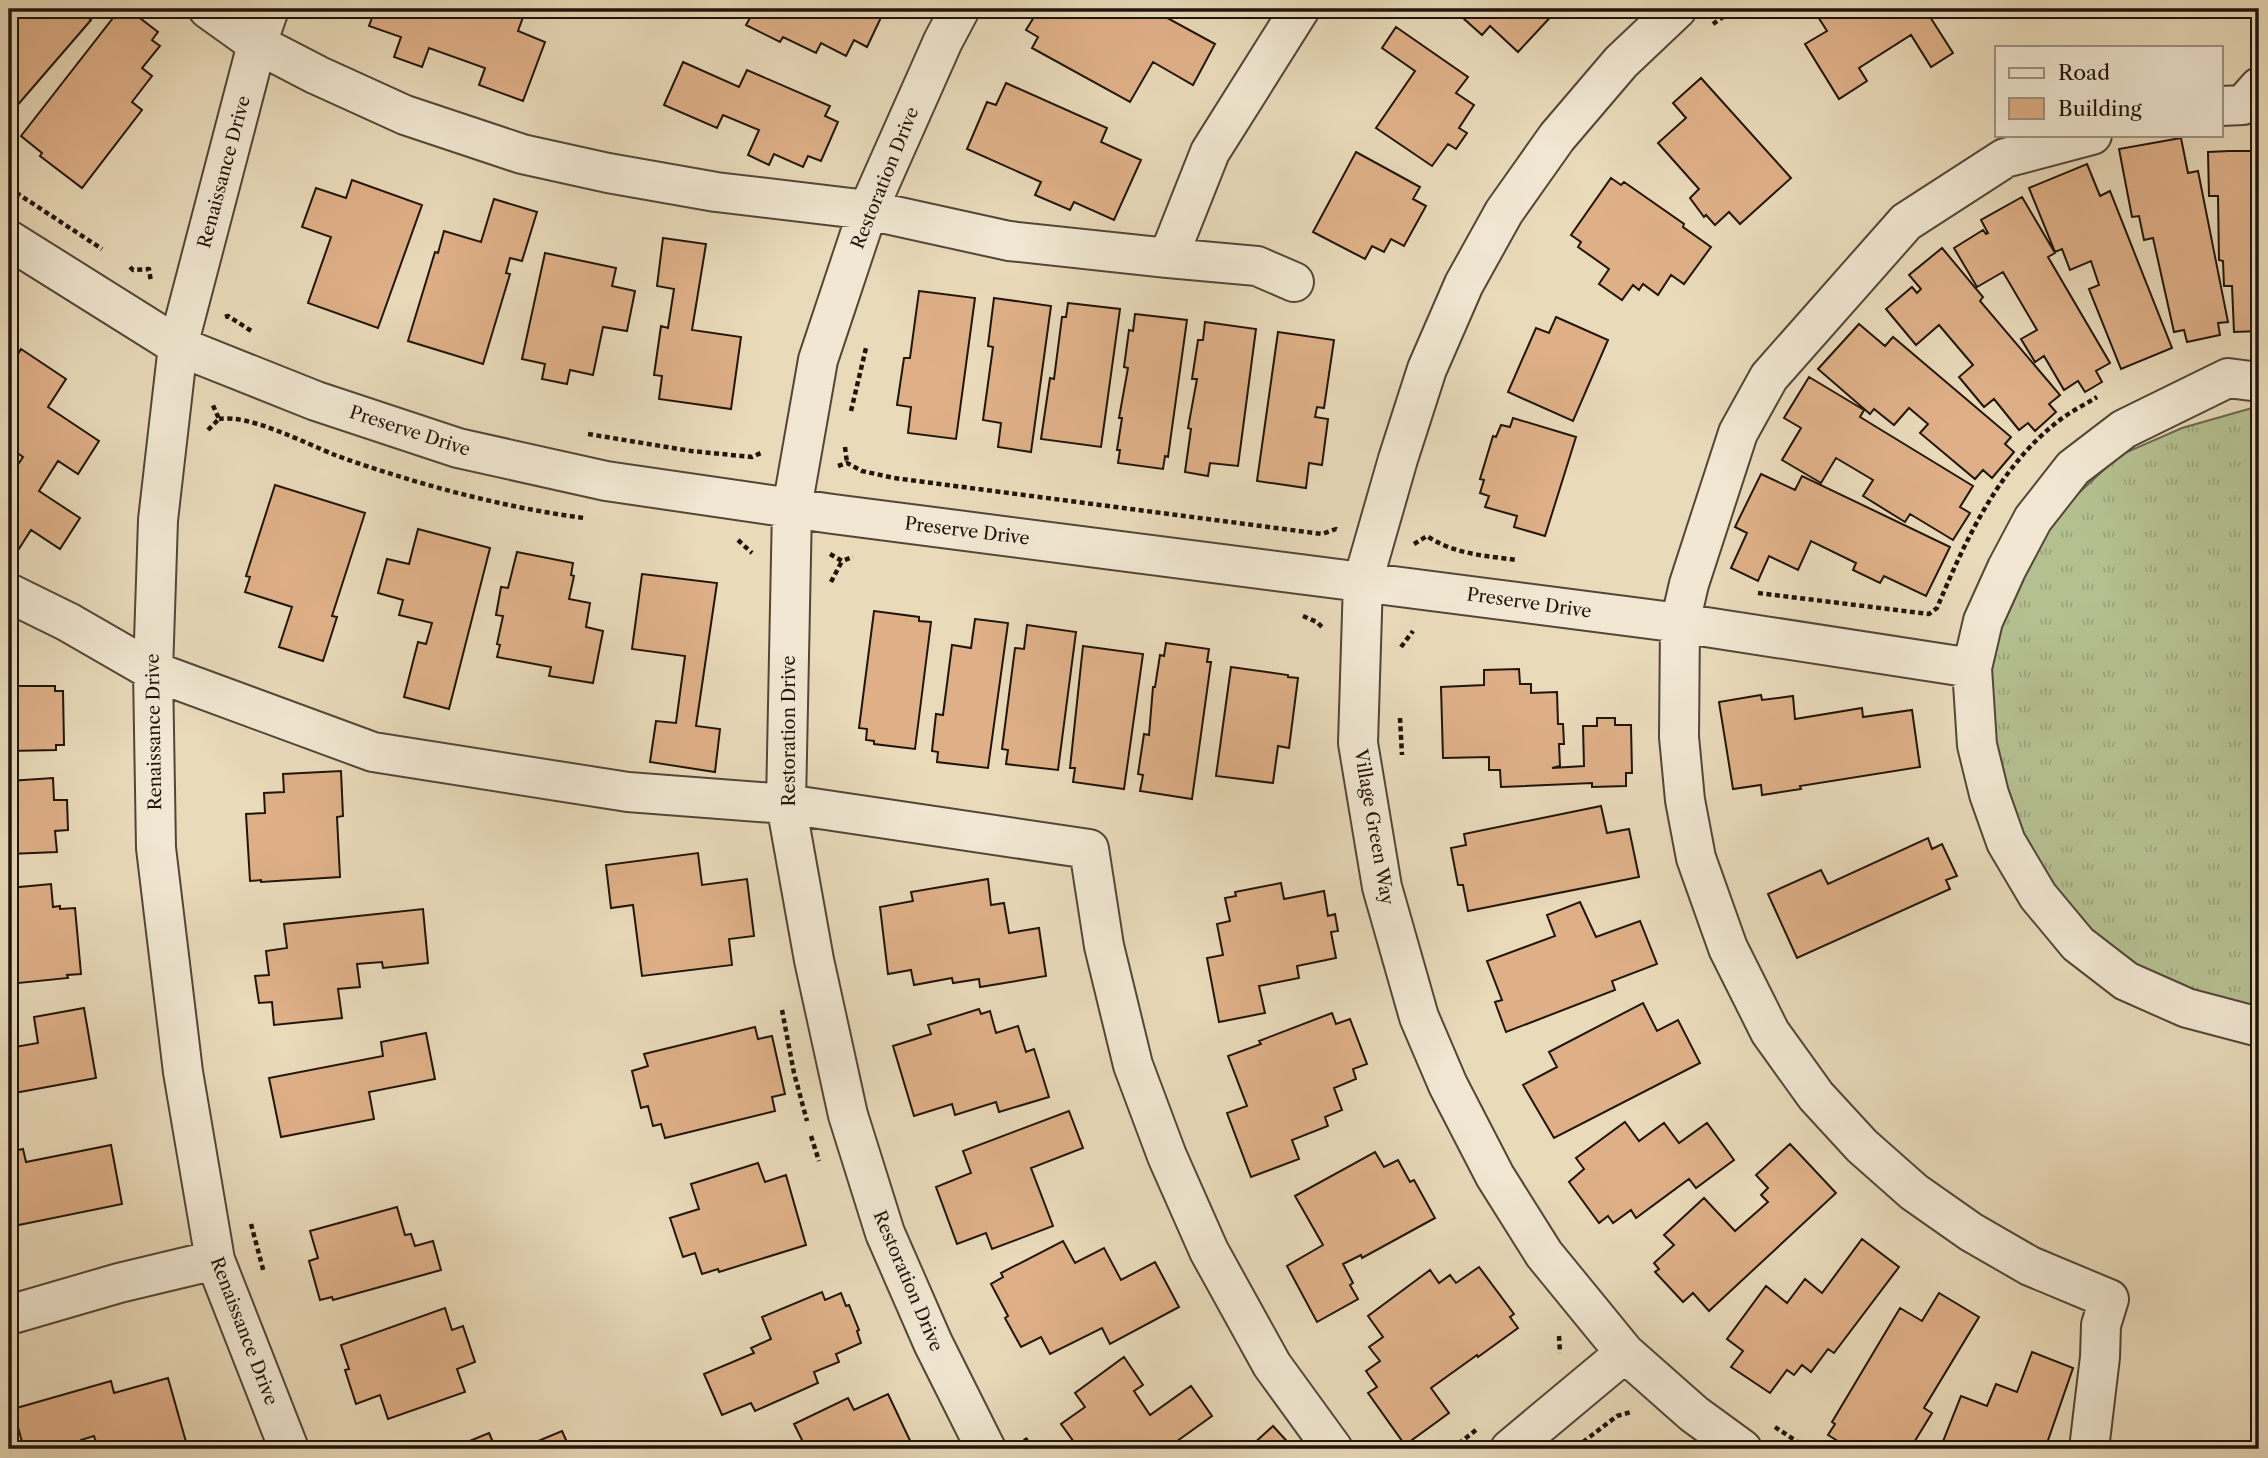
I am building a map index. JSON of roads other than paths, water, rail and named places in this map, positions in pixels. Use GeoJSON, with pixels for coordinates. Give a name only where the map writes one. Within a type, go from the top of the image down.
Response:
{"type":"FeatureCollection","features":[{"type":"Feature","properties":{"kind":"street"},"geometry":{"type":"LineString","coordinates":[[208,9],[263,26],[317,75],[405,115],[522,154],[608,173],[716,192],[868,210],[1009,241],[1257,266],[1294,282]]}},
{"type":"Feature","properties":{"kind":"street","name":"Restoration Drive"},"geometry":{"type":"LineString","coordinates":[[960,9],[943,41],[868,210],[818,360],[792,508],[786,804],[814,960],[852,1128],[885,1233],[933,1343],[986,1449]]}},
{"type":"Feature","properties":{"kind":"street"},"geometry":{"type":"LineString","coordinates":[[1168,258],[1210,152],[1300,9]]}},
{"type":"Feature","properties":{"kind":"street","name":"Village Green Way"},"geometry":{"type":"LineString","coordinates":[[1691,20],[1621,62],[1557,137],[1504,212],[1464,284],[1427,369],[1366,566],[1358,743],[1382,887],[1419,1017],[1448,1085],[1495,1176],[1544,1254],[1625,1353],[1694,1414],[1742,1449]]}},
{"type":"Feature","properties":{"kind":"street","name":"Renaissance Drive"},"geometry":{"type":"LineString","coordinates":[[263,26],[180,346],[158,520],[153,671],[156,848],[183,1072],[215,1260],[289,1449]]}},
{"type":"Feature","properties":{"kind":"street"},"geometry":{"type":"LineString","coordinates":[[2222,106],[2243,105],[2259,87]]}},
{"type":"Feature","properties":{"kind":"street"},"geometry":{"type":"LineString","coordinates":[[2088,136],[2005,158],[1906,222],[1769,377],[1738,433],[1689,584],[1680,623],[1679,737],[1685,800],[1696,858],[1728,948],[1770,1032],[1816,1097],[1862,1146],[1914,1192],[1971,1232],[2030,1266],[2109,1299],[2101,1325],[2089,1449]]}},
{"type":"Feature","properties":{"kind":"street","name":"Preserve Drive"},"geometry":{"type":"LineString","coordinates":[[9,240],[180,346],[316,401],[458,448],[606,481],[792,508],[1366,566],[1680,623],[1972,668]]}},
{"type":"Feature","properties":{"kind":"street"},"geometry":{"type":"LineString","coordinates":[[2259,382],[2228,378],[2124,429],[2073,468],[2033,519],[2007,568],[1983,621],[1972,668],[1977,745],[1989,794],[2006,842],[2038,896],[2078,944],[2126,981],[2187,1008],[2259,1027]]}},
{"type":"Feature","properties":{"kind":"street"},"geometry":{"type":"LineString","coordinates":[[9,593],[68,622],[153,671],[373,751],[628,792],[786,804],[1089,849],[1104,946],[1133,1065],[1167,1156],[1209,1251],[1272,1365],[1333,1449]]}},
{"type":"Feature","properties":{"kind":"street"},"geometry":{"type":"LineString","coordinates":[[9,1315],[119,1283],[215,1260]]}},
{"type":"Feature","properties":{"kind":"street"},"geometry":{"type":"LineString","coordinates":[[1510,1449],[1625,1353]]}}]}
